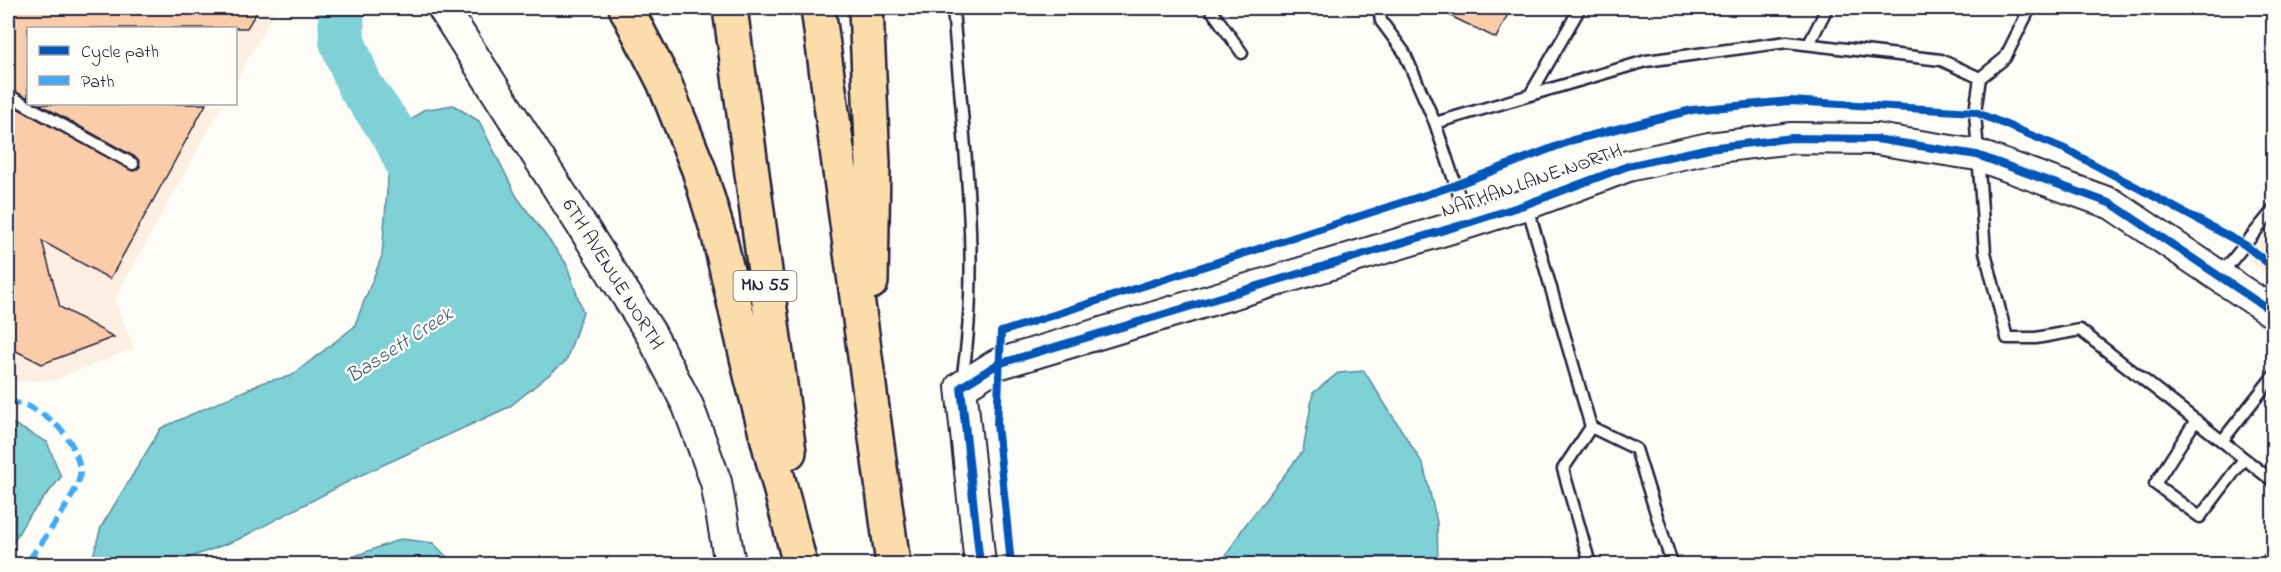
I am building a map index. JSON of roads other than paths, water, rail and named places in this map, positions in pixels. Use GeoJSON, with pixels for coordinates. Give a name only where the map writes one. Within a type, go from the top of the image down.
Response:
{"type":"FeatureCollection","features":[{"type":"Feature","properties":{"kind":"highway"},"geometry":{"type":"LineString","coordinates":[[626,8],[664,82],[703,181],[719,236],[800,564]]}},
{"type":"Feature","properties":{"kind":"highway","name":"MN 55"},"geometry":{"type":"LineString","coordinates":[[730,8],[760,254],[805,564]]}},
{"type":"Feature","properties":{"kind":"highway"},"geometry":{"type":"LineString","coordinates":[[818,8],[893,564]]}},
{"type":"Feature","properties":{"kind":"highway"},"geometry":{"type":"LineString","coordinates":[[866,8],[873,164],[867,370]]}},
{"type":"Feature","properties":{"kind":"street","name":"6TH AVENUE NORTH"},"geometry":{"type":"LineString","coordinates":[[443,8],[651,334],[683,396],[716,482],[730,564]]}},
{"type":"Feature","properties":{"kind":"street","name":"NATHAN LANE NORTH"},"geometry":{"type":"LineString","coordinates":[[961,387],[998,364],[1468,223],[1527,204],[1628,166],[1709,148],[1792,138],[1876,139],[1977,155],[2112,204],[2274,312]]}},
{"type":"Feature","properties":{"kind":"street"},"geometry":{"type":"LineString","coordinates":[[961,387],[980,564]]}},
{"type":"Feature","properties":{"kind":"lane"},"geometry":{"type":"LineString","coordinates":[[953,8],[972,276],[969,339],[961,387]]}},
{"type":"Feature","properties":{"kind":"lane"},"geometry":{"type":"LineString","coordinates":[[1209,8],[1242,53]]}},
{"type":"Feature","properties":{"kind":"lane"},"geometry":{"type":"LineString","coordinates":[[1379,8],[1381,21],[1404,52],[1435,123],[1468,223]]}},
{"type":"Feature","properties":{"kind":"lane"},"geometry":{"type":"LineString","coordinates":[[1530,95],[1580,8]]}},
{"type":"Feature","properties":{"kind":"lane"},"geometry":{"type":"LineString","coordinates":[[1809,44],[1827,8]]}},
{"type":"Feature","properties":{"kind":"lane"},"geometry":{"type":"LineString","coordinates":[[2030,8],[2005,58],[1980,78],[1976,112],[1985,252],[2007,338],[2036,338],[2080,330],[2274,482]]}},
{"type":"Feature","properties":{"kind":"lane"},"geometry":{"type":"LineString","coordinates":[[1435,123],[1646,61],[1787,42],[1941,60],[1980,78]]}},
{"type":"Feature","properties":{"kind":"lane"},"geometry":{"type":"LineString","coordinates":[[8,95],[133,164]]}},
{"type":"Feature","properties":{"kind":"lane"},"geometry":{"type":"LineString","coordinates":[[1527,204],[1591,427],[1636,449],[1672,564]]}},
{"type":"Feature","properties":{"kind":"lane"},"geometry":{"type":"LineString","coordinates":[[2219,276],[2274,209]]}},
{"type":"Feature","properties":{"kind":"lane"},"geometry":{"type":"LineString","coordinates":[[2222,441],[2274,375]]}},
{"type":"Feature","properties":{"kind":"lane"},"geometry":{"type":"LineString","coordinates":[[2196,420],[2155,484],[2200,517],[2244,459]]}},
{"type":"Feature","properties":{"kind":"lane"},"geometry":{"type":"LineString","coordinates":[[1590,564],[1563,469],[1591,427]]}},
{"type":"Feature","properties":{"kind":"lane"},"geometry":{"type":"LineString","coordinates":[[2272,564],[2270,558],[2274,555]]}},
{"type":"Feature","properties":{"kind":"water"},"geometry":{"type":"Polygon","coordinates":[[[453,105],[479,121],[517,197],[566,263],[583,312],[566,361],[509,407],[359,476],[237,540],[172,564],[91,564],[101,527],[161,428],[264,382],[291,376],[354,327],[382,256],[391,138],[423,110],[453,105]]]}},
{"type":"Feature","properties":{"kind":"water"},"geometry":{"type":"Polygon","coordinates":[[[1364,371],[1423,464],[1437,522],[1438,564],[1221,564],[1243,528],[1303,451],[1313,393],[1338,373],[1364,371]]]}},
{"type":"Feature","properties":{"kind":"water"},"geometry":{"type":"Polygon","coordinates":[[[8,421],[47,442],[61,477],[26,520],[8,552],[8,421]]]}},
{"type":"Feature","properties":{"kind":"water"},"geometry":{"type":"Polygon","coordinates":[[[401,539],[433,543],[454,564],[333,564],[401,539]]]}},
{"type":"Feature","properties":{"kind":"waterway","name":"Bassett Creek"},"geometry":{"type":"LineString","coordinates":[[341,8],[342,41],[360,86],[395,135],[421,192]]}}]}
